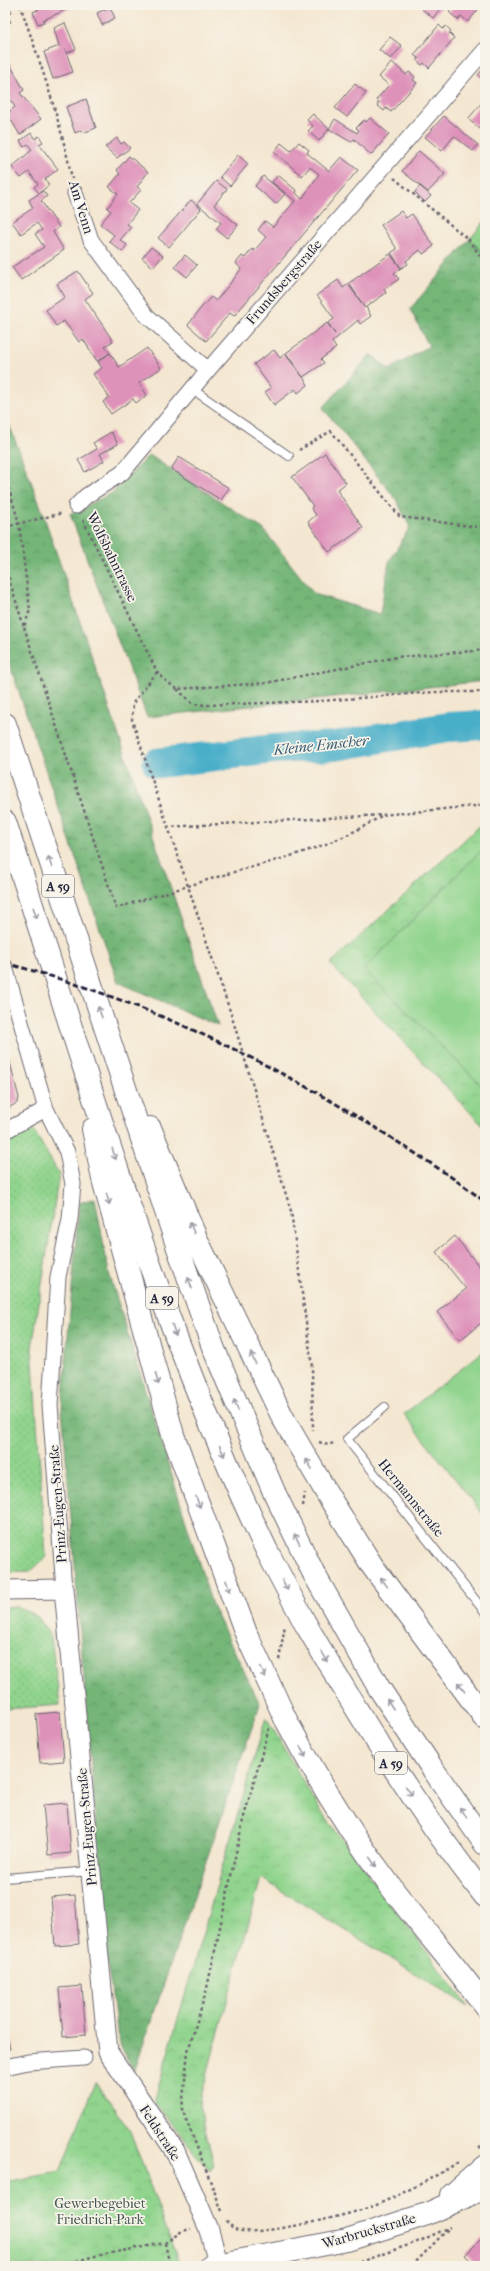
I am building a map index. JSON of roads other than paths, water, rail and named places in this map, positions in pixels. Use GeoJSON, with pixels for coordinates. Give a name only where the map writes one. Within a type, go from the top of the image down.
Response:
{"type":"FeatureCollection","features":[{"type":"Feature","properties":{"kind":"main road","name":"A 59"},"geometry":{"type":"LineString","coordinates":[[5,724],[113,1049],[148,1162],[211,1340],[243,1422],[274,1492],[314,1574],[379,1688],[485,1844]]}},
{"type":"Feature","properties":{"kind":"main road","name":"A 59"},"geometry":{"type":"LineString","coordinates":[[5,822],[75,1038],[184,1359],[215,1436],[267,1551],[305,1623],[352,1703],[402,1780],[485,1896]]}},
{"type":"Feature","properties":{"kind":"main road"},"geometry":{"type":"LineString","coordinates":[[75,1038],[103,1179],[173,1435],[248,1636],[285,1718],[307,1760],[357,1840],[391,1888],[466,1980],[485,2006]]}},
{"type":"Feature","properties":{"kind":"main road"},"geometry":{"type":"LineString","coordinates":[[113,1049],[164,1158],[196,1238],[283,1418],[329,1497],[378,1573],[485,1718]]}},
{"type":"Feature","properties":{"kind":"main road"},"geometry":{"type":"LineString","coordinates":[[466,1980],[485,1997]]}},
{"type":"Feature","properties":{"kind":"main road","name":"Warbruckstraße"},"geometry":{"type":"LineString","coordinates":[[427,2214],[479,2159]]}},
{"type":"Feature","properties":{"kind":"main road","name":"Warbruckstraße"},"geometry":{"type":"LineString","coordinates":[[216,2266],[347,2240],[427,2214],[485,2188]]}},
{"type":"Feature","properties":{"kind":"street","name":"Frundsbergstraße"},"geometry":{"type":"LineString","coordinates":[[76,506],[86,496],[122,473],[208,370],[485,50]]}},
{"type":"Feature","properties":{"kind":"street","name":"Am Venn"},"geometry":{"type":"LineString","coordinates":[[75,193],[91,240],[144,314],[208,370]]}},
{"type":"Feature","properties":{"kind":"street","name":"Prinz-Eugen-Straße"},"geometry":{"type":"LineString","coordinates":[[5,967],[8,986],[46,1109],[67,1152],[73,1184],[70,1220],[58,1277],[50,1405],[64,1589],[108,2052]]}},
{"type":"Feature","properties":{"kind":"street"},"geometry":{"type":"LineString","coordinates":[[5,1131],[46,1109]]}},
{"type":"Feature","properties":{"kind":"street"},"geometry":{"type":"LineString","coordinates":[[5,1590],[64,1589]]}},
{"type":"Feature","properties":{"kind":"street","name":"Feldstraße"},"geometry":{"type":"LineString","coordinates":[[108,2052],[175,2152],[208,2227],[216,2266]]}},
{"type":"Feature","properties":{"kind":"street"},"geometry":{"type":"LineString","coordinates":[[5,2067],[28,2062],[84,2058]]}},
{"type":"Feature","properties":{"kind":"lane"},"geometry":{"type":"LineString","coordinates":[[192,389],[289,456]]}},
{"type":"Feature","properties":{"kind":"lane","name":"Hermannstraße"},"geometry":{"type":"LineString","coordinates":[[385,1407],[347,1439],[485,1612]]}},
{"type":"Feature","properties":{"kind":"lane"},"geometry":{"type":"LineString","coordinates":[[5,1878],[91,1871]]}},
{"type":"Feature","properties":{"kind":"waterway","name":"Kleine Emscher"},"geometry":{"type":"LineString","coordinates":[[157,763],[274,749],[335,746],[448,727],[485,725]]}},
{"type":"Feature","properties":{"kind":"railway"},"geometry":{"type":"LineString","coordinates":[[5,963],[106,995],[204,1035],[252,1058],[345,1109],[450,1176],[485,1202]]}},
{"type":"Feature","properties":{"kind":"park label","name":"Gewerbegebiet Friedrich-Park"},"geometry":{"type":"Point","coordinates":[100,2212]}}]}
